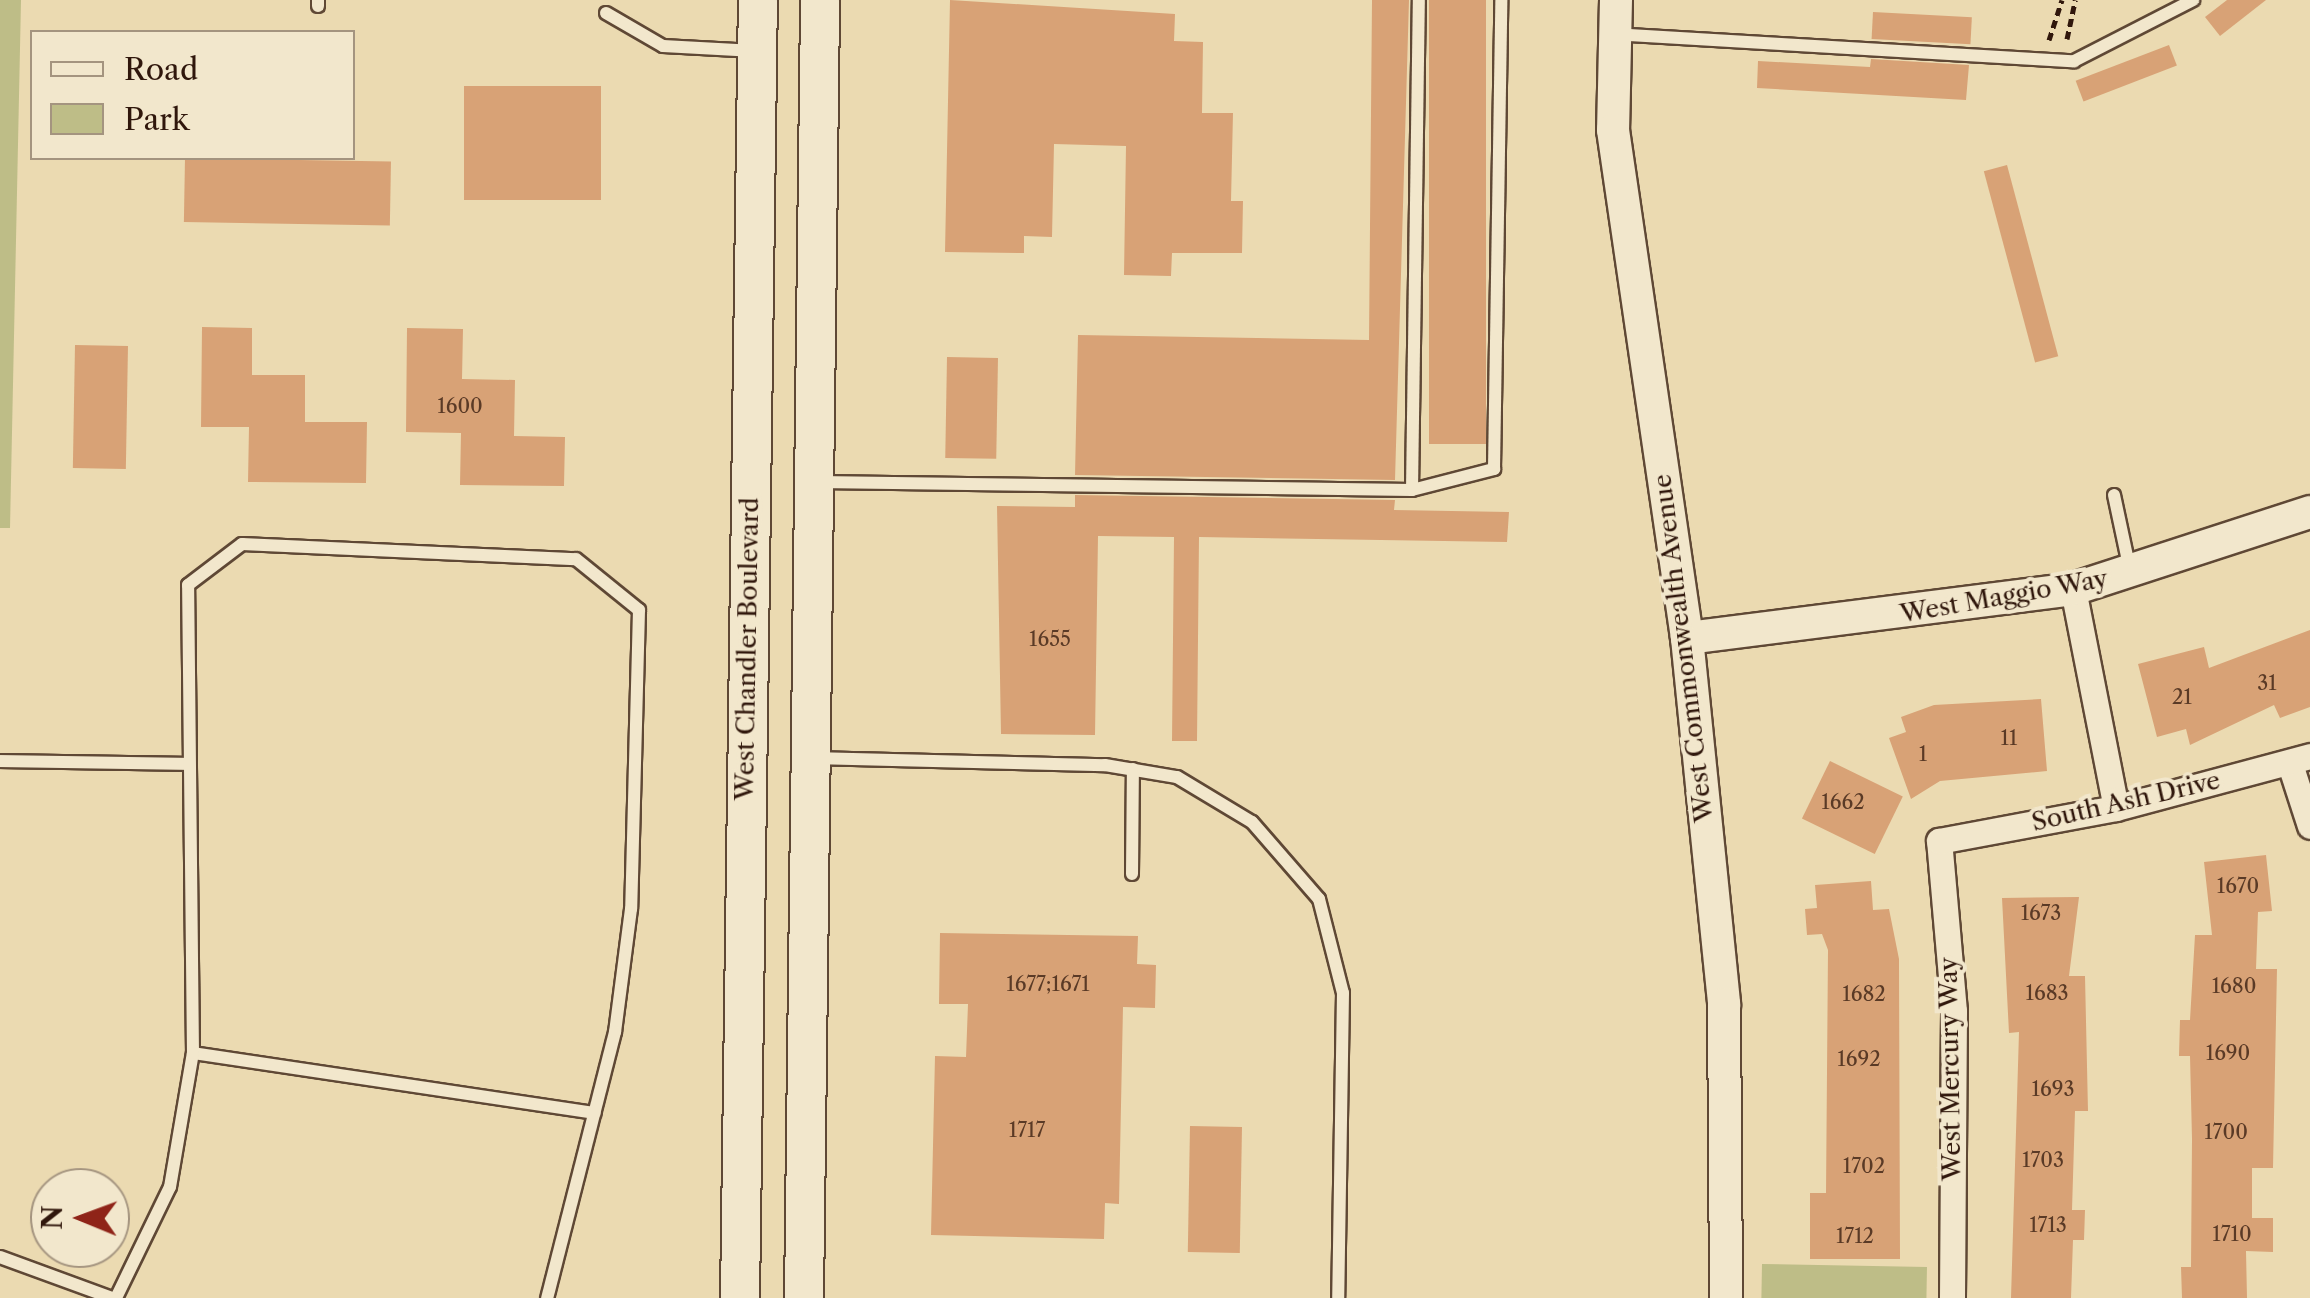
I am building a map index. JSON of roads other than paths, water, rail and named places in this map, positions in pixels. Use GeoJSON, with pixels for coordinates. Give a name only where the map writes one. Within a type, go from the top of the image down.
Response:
{"type":"FeatureCollection","features":[{"type":"Feature","properties":{"kind":"main road","name":"West Chandler Boulevard"},"geometry":{"type":"LineString","coordinates":[[740,1298],[758,0]]}},
{"type":"Feature","properties":{"kind":"main road"},"geometry":{"type":"LineString","coordinates":[[804,1298],[820,0]]}},
{"type":"Feature","properties":{"kind":"street","name":"West Commonwealth Avenue"},"geometry":{"type":"LineString","coordinates":[[1616,0],[1612,34],[1614,130],[1687,638],[1724,1004],[1726,1298]]}},
{"type":"Feature","properties":{"kind":"street","name":"West Maggio Way"},"geometry":{"type":"LineString","coordinates":[[1687,638],[2073,590],[2310,512]]}},
{"type":"Feature","properties":{"kind":"street"},"geometry":{"type":"LineString","coordinates":[[2073,590],[2116,808]]}},
{"type":"Feature","properties":{"kind":"street"},"geometry":{"type":"LineString","coordinates":[[2300,760],[2310,826]]}},
{"type":"Feature","properties":{"kind":"street","name":"South Ash Drive"},"geometry":{"type":"LineString","coordinates":[[1939,841],[2116,808],[2300,760]]}},
{"type":"Feature","properties":{"kind":"street","name":"West Mercury Way"},"geometry":{"type":"LineString","coordinates":[[1939,841],[1954,1011],[1952,1298]]}},
{"type":"Feature","properties":{"kind":"lane"},"geometry":{"type":"LineString","coordinates":[[1412,490],[1419,0]]}},
{"type":"Feature","properties":{"kind":"lane"},"geometry":{"type":"LineString","coordinates":[[815,482],[1412,490],[1494,469],[1501,0]]}},
{"type":"Feature","properties":{"kind":"lane"},"geometry":{"type":"LineString","coordinates":[[1612,34],[2062,62],[2194,0]]}},
{"type":"Feature","properties":{"kind":"lane"},"geometry":{"type":"LineString","coordinates":[[606,13],[663,46],[757,52]]}},
{"type":"Feature","properties":{"kind":"lane"},"geometry":{"type":"LineString","coordinates":[[2114,494],[2130,574]]}},
{"type":"Feature","properties":{"kind":"lane"},"geometry":{"type":"LineString","coordinates":[[0,1257],[114,1298],[170,1187],[193,1053],[188,585],[242,544],[576,559],[639,610],[631,910],[595,1113],[548,1298]]}},
{"type":"Feature","properties":{"kind":"lane"},"geometry":{"type":"LineString","coordinates":[[812,758],[1133,770],[1177,777],[1252,822],[1319,899],[1343,993],[1338,1298]]}},
{"type":"Feature","properties":{"kind":"lane"},"geometry":{"type":"LineString","coordinates":[[0,761],[188,764]]}},
{"type":"Feature","properties":{"kind":"lane"},"geometry":{"type":"LineString","coordinates":[[1132,874],[1133,770]]}},
{"type":"Feature","properties":{"kind":"lane"},"geometry":{"type":"LineString","coordinates":[[193,1053],[595,1113]]}}]}
